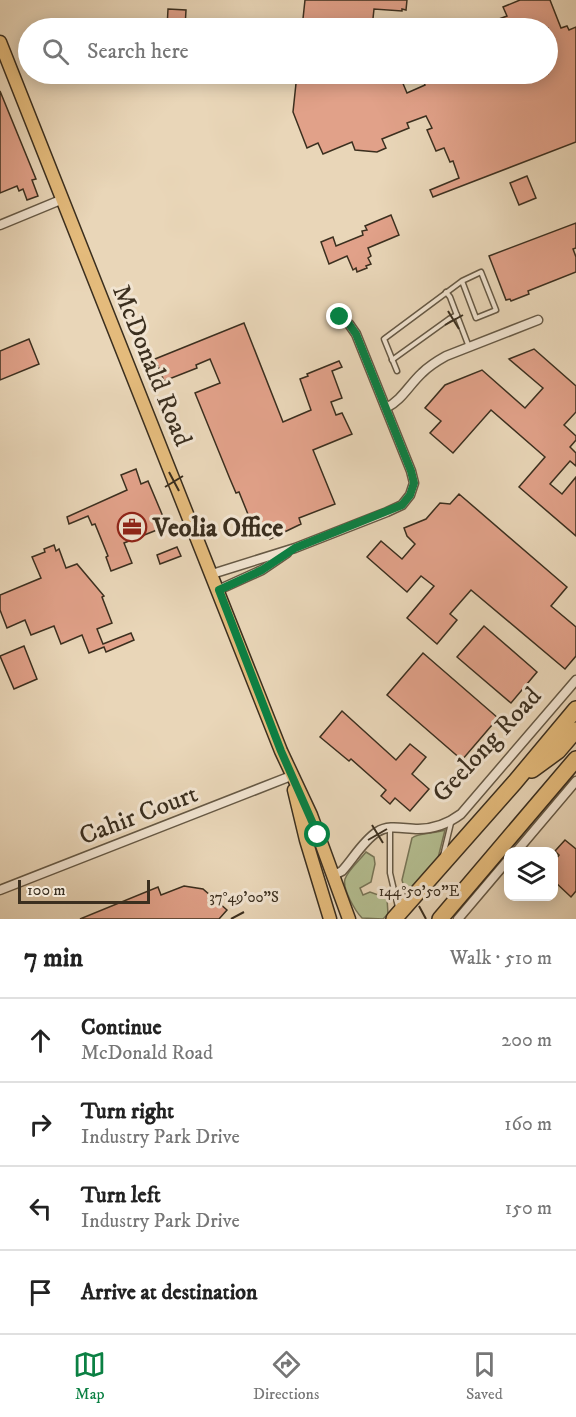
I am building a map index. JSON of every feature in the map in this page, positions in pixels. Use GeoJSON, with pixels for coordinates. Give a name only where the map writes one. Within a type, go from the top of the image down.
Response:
{"type":"FeatureCollection","features":[{"type":"Feature","properties":{"kind":"highway","name":"Geelong Road"},"geometry":{"type":"LineString","coordinates":[[397,916],[576,709]]}},
{"type":"Feature","properties":{"kind":"highway"},"geometry":{"type":"LineString","coordinates":[[515,782],[555,754],[576,730]]}},
{"type":"Feature","properties":{"kind":"highway"},"geometry":{"type":"LineString","coordinates":[[440,919],[576,759]]}},
{"type":"Feature","properties":{"kind":"main road","name":"McDonald Road"},"geometry":{"type":"LineString","coordinates":[[0,42],[291,774],[311,815],[347,913]]}},
{"type":"Feature","properties":{"kind":"main road","name":"McDonald Road"},"geometry":{"type":"LineString","coordinates":[[291,774],[300,818],[328,916]]}},
{"type":"Feature","properties":{"kind":"main road"},"geometry":{"type":"LineString","coordinates":[[318,881],[334,875]]}},
{"type":"Feature","properties":{"kind":"main road"},"geometry":{"type":"LineString","coordinates":[[347,913],[356,919]]}},
{"type":"Feature","properties":{"kind":"street"},"geometry":{"type":"LineString","coordinates":[[0,225],[63,199]]}},
{"type":"Feature","properties":{"kind":"street"},"geometry":{"type":"LineString","coordinates":[[212,574],[295,548],[387,512],[402,505],[410,495],[414,483],[411,471],[356,334],[340,317]]}},
{"type":"Feature","properties":{"kind":"street"},"geometry":{"type":"LineString","coordinates":[[386,408],[399,400],[421,374],[433,364],[538,320]]}},
{"type":"Feature","properties":{"kind":"street"},"geometry":{"type":"LineString","coordinates":[[219,590],[262,570],[295,548]]}},
{"type":"Feature","properties":{"kind":"street","name":"Geelong Road"},"geometry":{"type":"LineString","coordinates":[[390,828],[426,829],[452,820],[468,806],[576,680]]}},
{"type":"Feature","properties":{"kind":"street","name":"Cahir Court"},"geometry":{"type":"LineString","coordinates":[[0,890],[291,774]]}},
{"type":"Feature","properties":{"kind":"street"},"geometry":{"type":"LineString","coordinates":[[520,847],[576,781]]}},
{"type":"Feature","properties":{"kind":"street"},"geometry":{"type":"LineString","coordinates":[[334,875],[344,869],[374,834],[390,828]]}},
{"type":"Feature","properties":{"kind":"street"},"geometry":{"type":"LineString","coordinates":[[458,919],[504,865]]}},
{"type":"Feature","properties":{"kind":"lane"},"geometry":{"type":"LineString","coordinates":[[397,370],[384,339],[462,280],[481,272],[496,310],[476,318],[462,280]]}},
{"type":"Feature","properties":{"kind":"lane"},"geometry":{"type":"LineString","coordinates":[[446,292],[470,347]]}},
{"type":"Feature","properties":{"kind":"lane"},"geometry":{"type":"LineString","coordinates":[[392,360],[457,315]]}},
{"type":"Feature","properties":{"kind":"lane"},"geometry":{"type":"LineString","coordinates":[[440,869],[452,820]]}},
{"type":"Feature","properties":{"kind":"lane"},"geometry":{"type":"LineString","coordinates":[[390,828],[390,873],[397,916]]}},
{"type":"Feature","properties":{"kind":"green space"},"geometry":{"type":"Polygon","coordinates":[[[445,830],[438,858],[406,895],[402,880],[412,838],[445,830]]]}},
{"type":"Feature","properties":{"kind":"green space"},"geometry":{"type":"Polygon","coordinates":[[[366,852],[374,857],[375,864],[371,882],[360,888],[363,895],[370,892],[387,898],[388,914],[383,919],[362,918],[347,894],[345,879],[366,852]]]}},
{"type":"Feature","properties":{"kind":"building"},"geometry":{"type":"Polygon","coordinates":[[[305,0],[407,0],[406,10],[374,9],[373,18],[303,18],[305,0]]]}},
{"type":"Feature","properties":{"kind":"building"},"geometry":{"type":"Polygon","coordinates":[[[520,0],[550,0],[557,18],[502,18],[507,16],[503,7],[520,0]]]}},
{"type":"Feature","properties":{"kind":"building"},"geometry":{"type":"Polygon","coordinates":[[[168,9],[186,10],[186,18],[168,18],[168,9]]]}},
{"type":"Feature","properties":{"kind":"building"},"geometry":{"type":"Polygon","coordinates":[[[558,20],[561,28],[567,26],[569,30],[576,27],[576,142],[433,197],[430,190],[459,178],[453,161],[450,162],[444,148],[436,151],[427,130],[432,128],[426,116],[407,123],[409,128],[382,139],[386,148],[377,152],[355,150],[352,142],[323,154],[318,143],[307,148],[293,112],[296,84],[403,84],[407,93],[425,85],[558,84],[558,20]]]}},
{"type":"Feature","properties":{"kind":"building"},"geometry":{"type":"Polygon","coordinates":[[[0,91],[36,179],[32,180],[38,196],[27,200],[23,189],[19,191],[17,186],[0,193],[0,91]]]}},
{"type":"Feature","properties":{"kind":"building"},"geometry":{"type":"Polygon","coordinates":[[[527,176],[536,198],[519,205],[510,183],[527,176]]]}},
{"type":"Feature","properties":{"kind":"building"},"geometry":{"type":"Polygon","coordinates":[[[391,215],[399,235],[368,248],[371,256],[368,258],[371,264],[366,266],[367,268],[357,272],[356,268],[353,270],[347,256],[329,264],[321,242],[333,237],[336,246],[363,235],[362,231],[367,230],[365,226],[391,215]]]}},
{"type":"Feature","properties":{"kind":"building"},"geometry":{"type":"Polygon","coordinates":[[[576,223],[576,248],[573,249],[576,257],[576,272],[528,291],[529,294],[511,301],[506,300],[489,256],[576,223]]]}},
{"type":"Feature","properties":{"kind":"building"},"geometry":{"type":"Polygon","coordinates":[[[244,323],[283,422],[311,410],[300,379],[339,361],[342,367],[332,371],[342,398],[331,402],[336,415],[342,413],[352,434],[313,450],[335,504],[299,518],[301,524],[270,539],[266,530],[256,534],[239,492],[236,493],[195,393],[220,383],[210,359],[196,365],[197,368],[164,381],[155,359],[244,323]]]}},
{"type":"Feature","properties":{"kind":"building"},"geometry":{"type":"Polygon","coordinates":[[[29,339],[39,364],[0,380],[0,351],[29,339]]]}},
{"type":"Feature","properties":{"kind":"building"},"geometry":{"type":"Polygon","coordinates":[[[534,349],[576,386],[576,412],[564,425],[576,436],[576,440],[570,447],[576,453],[576,466],[570,461],[550,484],[562,494],[576,477],[576,536],[519,487],[545,457],[491,410],[453,453],[430,433],[441,421],[425,408],[445,385],[482,370],[525,408],[543,388],[509,359],[534,349]]]}},
{"type":"Feature","properties":{"kind":"building"},"geometry":{"type":"Polygon","coordinates":[[[136,469],[141,484],[148,481],[167,526],[124,543],[132,563],[111,571],[106,557],[108,556],[95,524],[92,525],[88,516],[69,524],[67,517],[127,490],[121,475],[136,469]]]}},
{"type":"Feature","properties":{"kind":"building"},"geometry":{"type":"Polygon","coordinates":[[[459,494],[567,587],[551,606],[576,627],[576,656],[565,669],[471,590],[450,614],[457,620],[437,644],[407,618],[434,586],[421,576],[407,592],[367,557],[381,541],[402,559],[415,544],[407,536],[404,528],[426,519],[440,503],[450,504],[459,494]]]}},
{"type":"Feature","properties":{"kind":"building"},"geometry":{"type":"Polygon","coordinates":[[[54,545],[56,551],[59,549],[66,568],[77,564],[104,596],[102,597],[112,623],[97,629],[103,644],[131,633],[134,640],[106,652],[104,647],[89,653],[82,635],[61,644],[54,626],[31,635],[25,620],[7,628],[0,610],[0,595],[41,578],[32,557],[45,552],[44,549],[54,545]]]}},
{"type":"Feature","properties":{"kind":"building"},"geometry":{"type":"Polygon","coordinates":[[[177,547],[181,556],[160,564],[157,555],[177,547]]]}},
{"type":"Feature","properties":{"kind":"building"},"geometry":{"type":"Polygon","coordinates":[[[484,626],[537,672],[511,703],[457,657],[484,626]]]}},
{"type":"Feature","properties":{"kind":"building"},"geometry":{"type":"Polygon","coordinates":[[[24,646],[37,679],[14,689],[0,656],[24,646]]]}},
{"type":"Feature","properties":{"kind":"building"},"geometry":{"type":"Polygon","coordinates":[[[423,653],[498,718],[462,760],[387,695],[423,653]]]}},
{"type":"Feature","properties":{"kind":"building"},"geometry":{"type":"Polygon","coordinates":[[[342,711],[396,760],[410,744],[426,757],[412,774],[429,789],[410,811],[395,798],[390,804],[381,796],[386,790],[351,759],[349,761],[320,737],[342,711]]]}},
{"type":"Feature","properties":{"kind":"building"},"geometry":{"type":"Polygon","coordinates":[[[565,840],[576,849],[576,891],[571,897],[558,885],[558,848],[565,840]]]}},
{"type":"Feature","properties":{"kind":"building"},"geometry":{"type":"Polygon","coordinates":[[[184,886],[203,889],[227,910],[219,919],[80,919],[158,887],[161,895],[184,886]]]}},
{"type":"Feature","properties":{"kind":"place","name":"Veolia Office"},"geometry":{"type":"Point","coordinates":[132,527]}},
{"type":"Feature","properties":{"kind":"route"},"geometry":{"type":"LineString","coordinates":[[318,835],[281,751],[219,590],[262,570],[295,548],[402,505],[410,495],[414,483],[411,471],[356,334],[340,317]]}}]}
